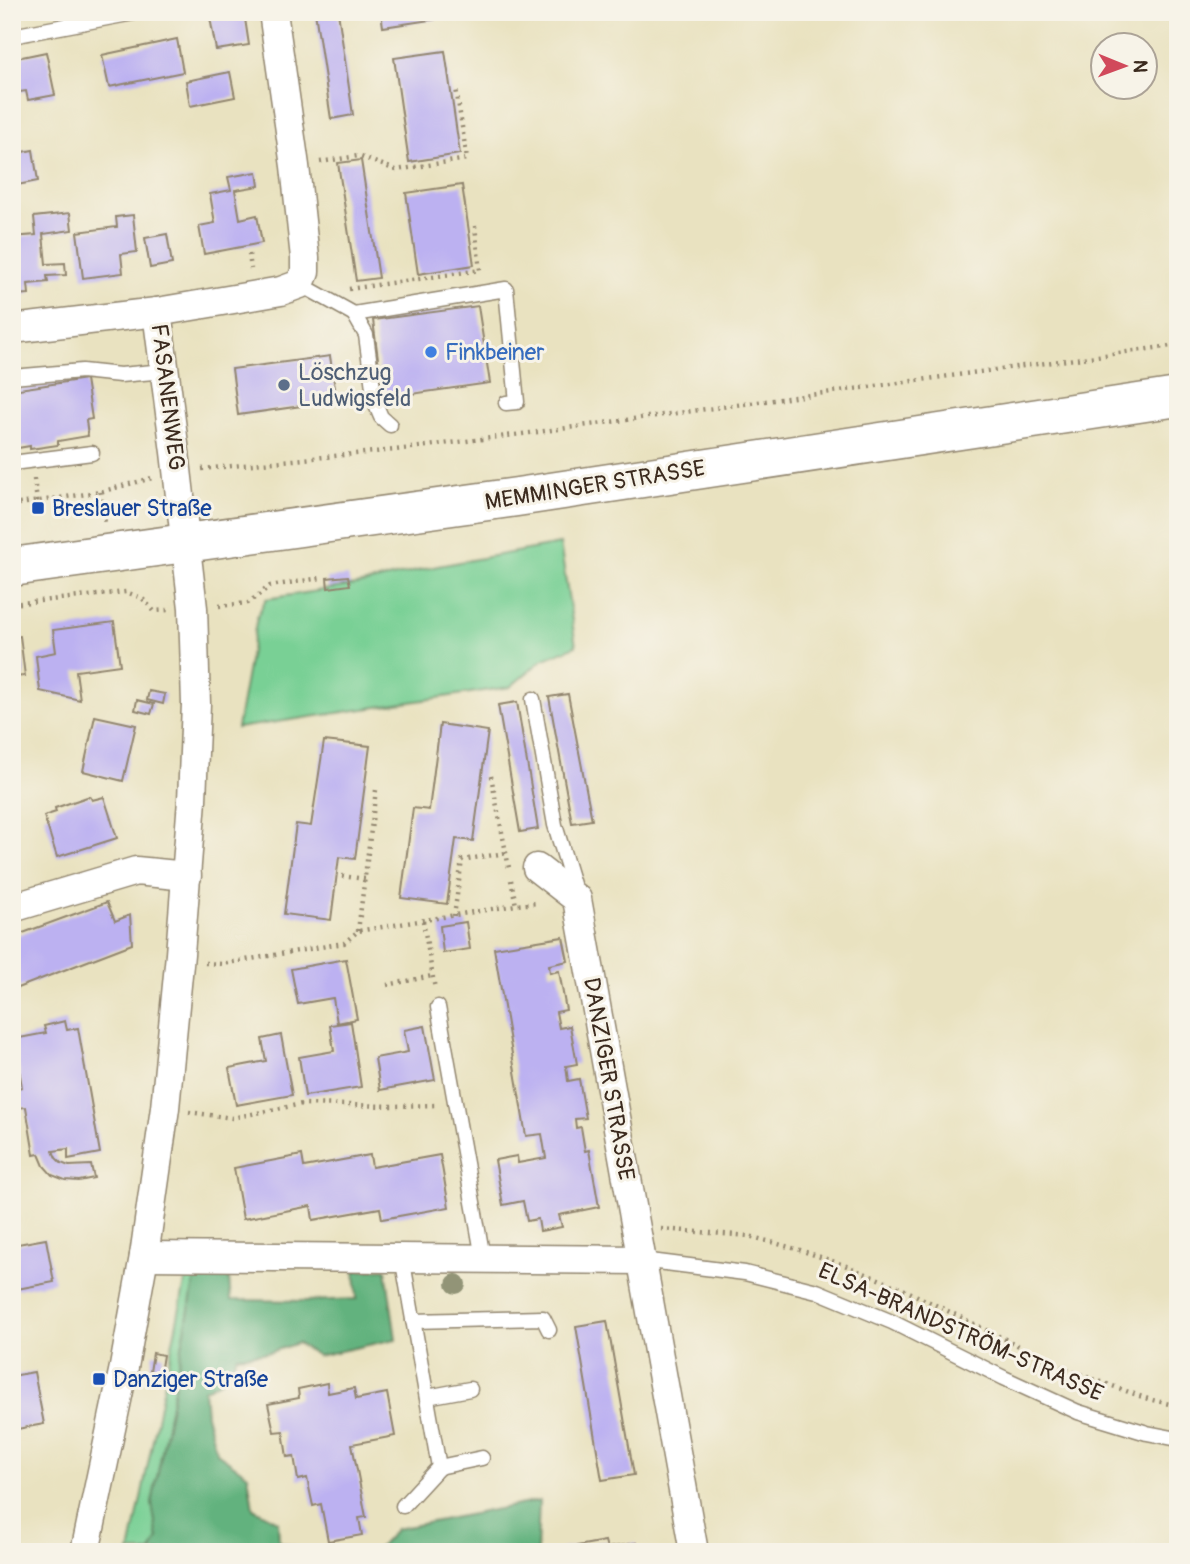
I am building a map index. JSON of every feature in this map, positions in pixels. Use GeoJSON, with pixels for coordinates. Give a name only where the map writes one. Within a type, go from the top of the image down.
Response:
{"type":"FeatureCollection","features":[{"type":"Feature","properties":{"kind":"main road","name":"MEMMINGER STRASSE"},"geometry":{"type":"LineString","coordinates":[[12,567],[517,497],[1178,397]]}},
{"type":"Feature","properties":{"kind":"street"},"geometry":{"type":"LineString","coordinates":[[157,312],[281,291],[303,278],[295,166],[273,12]]}},
{"type":"Feature","properties":{"kind":"street","name":"FASANENWEG"},"geometry":{"type":"LineString","coordinates":[[12,329],[157,312],[186,543]]}},
{"type":"Feature","properties":{"kind":"street"},"geometry":{"type":"LineString","coordinates":[[85,1552],[144,1256],[165,1108],[187,876],[196,704],[186,543]]}},
{"type":"Feature","properties":{"kind":"street"},"geometry":{"type":"LineString","coordinates":[[537,868],[577,899]]}},
{"type":"Feature","properties":{"kind":"street"},"geometry":{"type":"LineString","coordinates":[[12,908],[136,871],[187,876]]}},
{"type":"Feature","properties":{"kind":"street","name":"DANZIGER STRASSE"},"geometry":{"type":"LineString","coordinates":[[577,899],[694,1552]]}},
{"type":"Feature","properties":{"kind":"street"},"geometry":{"type":"LineString","coordinates":[[144,1256],[642,1260]]}},
{"type":"Feature","properties":{"kind":"lane"},"geometry":{"type":"LineString","coordinates":[[12,36],[139,12]]}},
{"type":"Feature","properties":{"kind":"lane"},"geometry":{"type":"LineString","coordinates":[[303,278],[354,314],[366,335],[375,403],[381,417],[390,425]]}},
{"type":"Feature","properties":{"kind":"lane"},"geometry":{"type":"LineString","coordinates":[[354,314],[506,289],[517,402],[506,403]]}},
{"type":"Feature","properties":{"kind":"lane"},"geometry":{"type":"LineString","coordinates":[[12,377],[82,371],[120,374],[165,371]]}},
{"type":"Feature","properties":{"kind":"lane"},"geometry":{"type":"LineString","coordinates":[[12,463],[92,453]]}},
{"type":"Feature","properties":{"kind":"lane"},"geometry":{"type":"LineString","coordinates":[[533,699],[555,825],[577,899]]}},
{"type":"Feature","properties":{"kind":"lane"},"geometry":{"type":"LineString","coordinates":[[438,1007],[483,1258]]}},
{"type":"Feature","properties":{"kind":"lane"},"geometry":{"type":"LineString","coordinates":[[402,1257],[439,1467]]}},
{"type":"Feature","properties":{"kind":"lane","name":"ELSA-BRANDSTRÖM-STRASSE"},"geometry":{"type":"LineString","coordinates":[[642,1260],[745,1273],[817,1291],[892,1322],[1078,1412],[1147,1433],[1178,1439]]}},
{"type":"Feature","properties":{"kind":"lane"},"geometry":{"type":"LineString","coordinates":[[413,1321],[543,1318],[549,1330]]}},
{"type":"Feature","properties":{"kind":"lane"},"geometry":{"type":"LineString","coordinates":[[427,1397],[470,1389]]}},
{"type":"Feature","properties":{"kind":"lane"},"geometry":{"type":"LineString","coordinates":[[403,1506],[439,1467],[482,1458]]}},
{"type":"Feature","properties":{"kind":"path"},"geometry":{"type":"LineString","coordinates":[[295,166],[358,156],[397,170],[467,159],[456,88]]}},
{"type":"Feature","properties":{"kind":"path"},"geometry":{"type":"LineString","coordinates":[[303,278],[348,289],[480,270],[475,226]]}},
{"type":"Feature","properties":{"kind":"path"},"geometry":{"type":"LineString","coordinates":[[12,505],[37,505],[100,492],[177,471],[517,435],[1178,345]]}},
{"type":"Feature","properties":{"kind":"path"},"geometry":{"type":"LineString","coordinates":[[31,461],[37,505]]}},
{"type":"Feature","properties":{"kind":"path"},"geometry":{"type":"LineString","coordinates":[[491,776],[516,905]]}},
{"type":"Feature","properties":{"kind":"path"},"geometry":{"type":"LineString","coordinates":[[358,931],[376,790]]}},
{"type":"Feature","properties":{"kind":"path"},"geometry":{"type":"LineString","coordinates":[[453,916],[462,860],[506,853]]}},
{"type":"Feature","properties":{"kind":"path"},"geometry":{"type":"LineString","coordinates":[[342,876],[365,879]]}},
{"type":"Feature","properties":{"kind":"path"},"geometry":{"type":"LineString","coordinates":[[179,963],[222,964],[344,943],[358,931],[516,905],[577,899]]}},
{"type":"Feature","properties":{"kind":"path"},"geometry":{"type":"LineString","coordinates":[[423,921],[438,1007]]}},
{"type":"Feature","properties":{"kind":"path"},"geometry":{"type":"LineString","coordinates":[[387,985],[432,976]]}},
{"type":"Feature","properties":{"kind":"path"},"geometry":{"type":"LineString","coordinates":[[165,1108],[232,1118],[302,1104],[456,1105]]}},
{"type":"Feature","properties":{"kind":"path"},"geometry":{"type":"LineString","coordinates":[[636,1227],[750,1236],[800,1250],[903,1289],[1066,1369],[1148,1399],[1178,1406]]}},
{"type":"Feature","properties":{"kind":"path"},"geometry":{"type":"LineString","coordinates":[[12,1535],[15,1552]]}},
{"type":"Feature","properties":{"kind":"green space"},"geometry":{"type":"Polygon","coordinates":[[[560,544],[576,646],[542,660],[510,687],[237,728],[257,617],[266,599],[362,584],[438,566],[560,544]]]}},
{"type":"Feature","properties":{"kind":"green space"},"geometry":{"type":"Polygon","coordinates":[[[188,1268],[197,1268],[152,1504],[158,1539],[151,1552],[130,1552],[188,1268]]]}},
{"type":"Feature","properties":{"kind":"green space"},"geometry":{"type":"Polygon","coordinates":[[[197,1268],[228,1269],[231,1300],[307,1301],[357,1299],[355,1271],[386,1269],[396,1339],[318,1356],[297,1343],[271,1352],[237,1356],[227,1377],[204,1390],[206,1415],[217,1453],[248,1475],[253,1508],[278,1521],[279,1542],[312,1552],[151,1552],[158,1539],[152,1504],[197,1268]]]}},
{"type":"Feature","properties":{"kind":"green space"},"geometry":{"type":"Polygon","coordinates":[[[539,1501],[537,1552],[375,1552],[396,1529],[539,1501]]]}},
{"type":"Feature","properties":{"kind":"building"},"geometry":{"type":"Polygon","coordinates":[[[209,12],[244,12],[249,45],[216,50],[209,12]]]}},
{"type":"Feature","properties":{"kind":"building"},"geometry":{"type":"Polygon","coordinates":[[[315,12],[338,12],[353,115],[331,119],[315,12]]]}},
{"type":"Feature","properties":{"kind":"building"},"geometry":{"type":"Polygon","coordinates":[[[381,12],[436,12],[437,19],[383,27],[381,12]]]}},
{"type":"Feature","properties":{"kind":"building"},"geometry":{"type":"Polygon","coordinates":[[[177,39],[183,72],[109,87],[102,55],[177,39]]]}},
{"type":"Feature","properties":{"kind":"building"},"geometry":{"type":"Polygon","coordinates":[[[445,51],[460,154],[409,162],[394,58],[445,51]]]}},
{"type":"Feature","properties":{"kind":"building"},"geometry":{"type":"Polygon","coordinates":[[[46,52],[55,95],[28,100],[26,91],[12,93],[12,59],[46,52]]]}},
{"type":"Feature","properties":{"kind":"building"},"geometry":{"type":"Polygon","coordinates":[[[230,72],[235,97],[190,106],[186,81],[230,72]]]}},
{"type":"Feature","properties":{"kind":"building"},"geometry":{"type":"Polygon","coordinates":[[[33,150],[38,181],[12,186],[12,154],[33,150]]]}},
{"type":"Feature","properties":{"kind":"building"},"geometry":{"type":"Polygon","coordinates":[[[361,160],[379,278],[356,281],[338,163],[361,160]]]}},
{"type":"Feature","properties":{"kind":"building"},"geometry":{"type":"Polygon","coordinates":[[[257,172],[259,186],[235,190],[240,219],[257,215],[262,243],[204,254],[199,226],[215,223],[210,194],[231,190],[228,177],[257,172]]]}},
{"type":"Feature","properties":{"kind":"building"},"geometry":{"type":"Polygon","coordinates":[[[462,185],[474,265],[418,274],[406,193],[462,185]]]}},
{"type":"Feature","properties":{"kind":"building"},"geometry":{"type":"Polygon","coordinates":[[[70,213],[72,230],[43,234],[46,264],[65,263],[66,275],[47,276],[48,282],[28,284],[29,294],[13,295],[12,237],[36,235],[34,217],[70,213]]]}},
{"type":"Feature","properties":{"kind":"building"},"geometry":{"type":"Polygon","coordinates":[[[133,215],[137,252],[121,254],[123,273],[83,278],[77,232],[117,227],[116,217],[133,215]]]}},
{"type":"Feature","properties":{"kind":"building"},"geometry":{"type":"Polygon","coordinates":[[[167,234],[172,264],[150,268],[145,238],[167,234]]]}},
{"type":"Feature","properties":{"kind":"building","name":"Finkbeiner"},"geometry":{"type":"Polygon","coordinates":[[[478,306],[490,383],[390,397],[382,390],[373,320],[478,306]]]}},
{"type":"Feature","properties":{"kind":"building","name":"Löschzug Ludwigsfeld"},"geometry":{"type":"Polygon","coordinates":[[[330,356],[337,401],[238,415],[232,369],[330,356]]]}},
{"type":"Feature","properties":{"kind":"building"},"geometry":{"type":"Polygon","coordinates":[[[86,379],[92,419],[86,420],[88,436],[58,441],[58,445],[12,449],[12,390],[86,379]]]}},
{"type":"Feature","properties":{"kind":"building"},"geometry":{"type":"Polygon","coordinates":[[[348,576],[350,585],[328,588],[327,578],[348,576]]]}},
{"type":"Feature","properties":{"kind":"building"},"geometry":{"type":"Polygon","coordinates":[[[114,622],[120,665],[76,671],[80,700],[40,691],[36,656],[56,652],[53,630],[114,622]]]}},
{"type":"Feature","properties":{"kind":"building"},"geometry":{"type":"Polygon","coordinates":[[[20,636],[25,676],[12,677],[12,637],[20,636]]]}},
{"type":"Feature","properties":{"kind":"building"},"geometry":{"type":"Polygon","coordinates":[[[149,691],[165,694],[163,704],[147,700],[149,691]]]}},
{"type":"Feature","properties":{"kind":"building"},"geometry":{"type":"Polygon","coordinates":[[[568,694],[592,820],[572,823],[549,697],[568,694]]]}},
{"type":"Feature","properties":{"kind":"building"},"geometry":{"type":"Polygon","coordinates":[[[137,700],[154,704],[151,714],[135,710],[137,700]]]}},
{"type":"Feature","properties":{"kind":"building"},"geometry":{"type":"Polygon","coordinates":[[[517,702],[538,829],[520,832],[498,705],[517,702]]]}},
{"type":"Feature","properties":{"kind":"building"},"geometry":{"type":"Polygon","coordinates":[[[95,716],[136,725],[123,781],[83,771],[95,716]]]}},
{"type":"Feature","properties":{"kind":"building"},"geometry":{"type":"Polygon","coordinates":[[[440,724],[488,731],[473,841],[456,839],[447,904],[401,898],[413,808],[429,810],[440,724]]]}},
{"type":"Feature","properties":{"kind":"building"},"geometry":{"type":"Polygon","coordinates":[[[324,741],[370,746],[355,859],[339,857],[331,920],[284,914],[296,824],[311,826],[324,741]]]}},
{"type":"Feature","properties":{"kind":"building"},"geometry":{"type":"Polygon","coordinates":[[[90,796],[92,800],[104,797],[117,838],[57,857],[44,816],[56,812],[55,808],[90,796]]]}},
{"type":"Feature","properties":{"kind":"building"},"geometry":{"type":"Polygon","coordinates":[[[107,902],[115,921],[130,915],[132,944],[12,990],[12,937],[107,902]]]}},
{"type":"Feature","properties":{"kind":"building"},"geometry":{"type":"Polygon","coordinates":[[[466,922],[470,949],[443,953],[440,926],[466,922]]]}},
{"type":"Feature","properties":{"kind":"building"},"geometry":{"type":"Polygon","coordinates":[[[563,937],[568,961],[549,965],[550,973],[559,971],[566,1010],[556,1012],[559,1028],[570,1026],[577,1064],[566,1066],[568,1081],[579,1079],[586,1118],[575,1119],[576,1128],[581,1127],[585,1151],[589,1150],[599,1207],[559,1215],[562,1227],[540,1231],[538,1219],[527,1221],[523,1201],[503,1205],[495,1160],[517,1156],[518,1163],[546,1158],[542,1134],[526,1136],[494,948],[563,937]]]}},
{"type":"Feature","properties":{"kind":"building"},"geometry":{"type":"Polygon","coordinates":[[[346,959],[357,1019],[337,1023],[333,998],[298,1004],[291,969],[346,959]]]}},
{"type":"Feature","properties":{"kind":"building"},"geometry":{"type":"Polygon","coordinates":[[[65,1021],[67,1030],[78,1028],[100,1153],[68,1159],[68,1149],[53,1151],[61,1163],[69,1166],[91,1165],[94,1178],[79,1181],[52,1175],[39,1154],[34,1155],[26,1107],[17,1108],[14,1089],[22,1087],[14,1039],[46,1033],[44,1026],[65,1021]]]}},
{"type":"Feature","properties":{"kind":"building"},"geometry":{"type":"Polygon","coordinates":[[[351,1022],[361,1087],[305,1096],[299,1057],[334,1051],[330,1025],[351,1022]]]}},
{"type":"Feature","properties":{"kind":"building"},"geometry":{"type":"Polygon","coordinates":[[[425,1026],[435,1080],[380,1090],[375,1058],[408,1052],[404,1030],[425,1026]]]}},
{"type":"Feature","properties":{"kind":"building"},"geometry":{"type":"Polygon","coordinates":[[[281,1035],[292,1095],[236,1105],[229,1068],[266,1061],[262,1039],[281,1035]]]}},
{"type":"Feature","properties":{"kind":"building"},"geometry":{"type":"Polygon","coordinates":[[[302,1155],[304,1167],[370,1155],[372,1167],[440,1155],[449,1207],[382,1219],[380,1208],[313,1220],[311,1206],[243,1219],[234,1168],[302,1155]]]}},
{"type":"Feature","properties":{"kind":"building"},"geometry":{"type":"Polygon","coordinates":[[[46,1239],[54,1282],[12,1290],[12,1245],[46,1239]]]}},
{"type":"Feature","properties":{"kind":"building"},"geometry":{"type":"Polygon","coordinates":[[[607,1321],[634,1475],[602,1480],[576,1326],[607,1321]]]}},
{"type":"Feature","properties":{"kind":"building"},"geometry":{"type":"Polygon","coordinates":[[[153,1353],[163,1355],[159,1380],[149,1378],[153,1353]]]}},
{"type":"Feature","properties":{"kind":"building"},"geometry":{"type":"Polygon","coordinates":[[[34,1372],[44,1424],[12,1430],[12,1376],[34,1372]]]}},
{"type":"Feature","properties":{"kind":"building"},"geometry":{"type":"Polygon","coordinates":[[[327,1383],[328,1393],[354,1388],[356,1399],[387,1393],[395,1436],[352,1444],[366,1517],[359,1518],[362,1535],[328,1541],[321,1504],[313,1506],[307,1478],[298,1480],[294,1456],[287,1457],[283,1431],[274,1432],[268,1404],[299,1398],[298,1389],[327,1383]]]}},
{"type":"Feature","properties":{"kind":"building"},"geometry":{"type":"Polygon","coordinates":[[[605,1541],[607,1548],[636,1543],[638,1552],[562,1552],[561,1549],[605,1541]]]}},
{"type":"Feature","properties":{"kind":"place","name":"Finkbeiner"},"geometry":{"type":"Point","coordinates":[431,352]}},
{"type":"Feature","properties":{"kind":"place","name":"Löschzug Ludwigsfeld"},"geometry":{"type":"Point","coordinates":[284,385]}},
{"type":"Feature","properties":{"kind":"place","name":"Breslauer Straße"},"geometry":{"type":"Point","coordinates":[38,508]}},
{"type":"Feature","properties":{"kind":"place","name":"Danziger Straße"},"geometry":{"type":"Point","coordinates":[99,1379]}}]}
